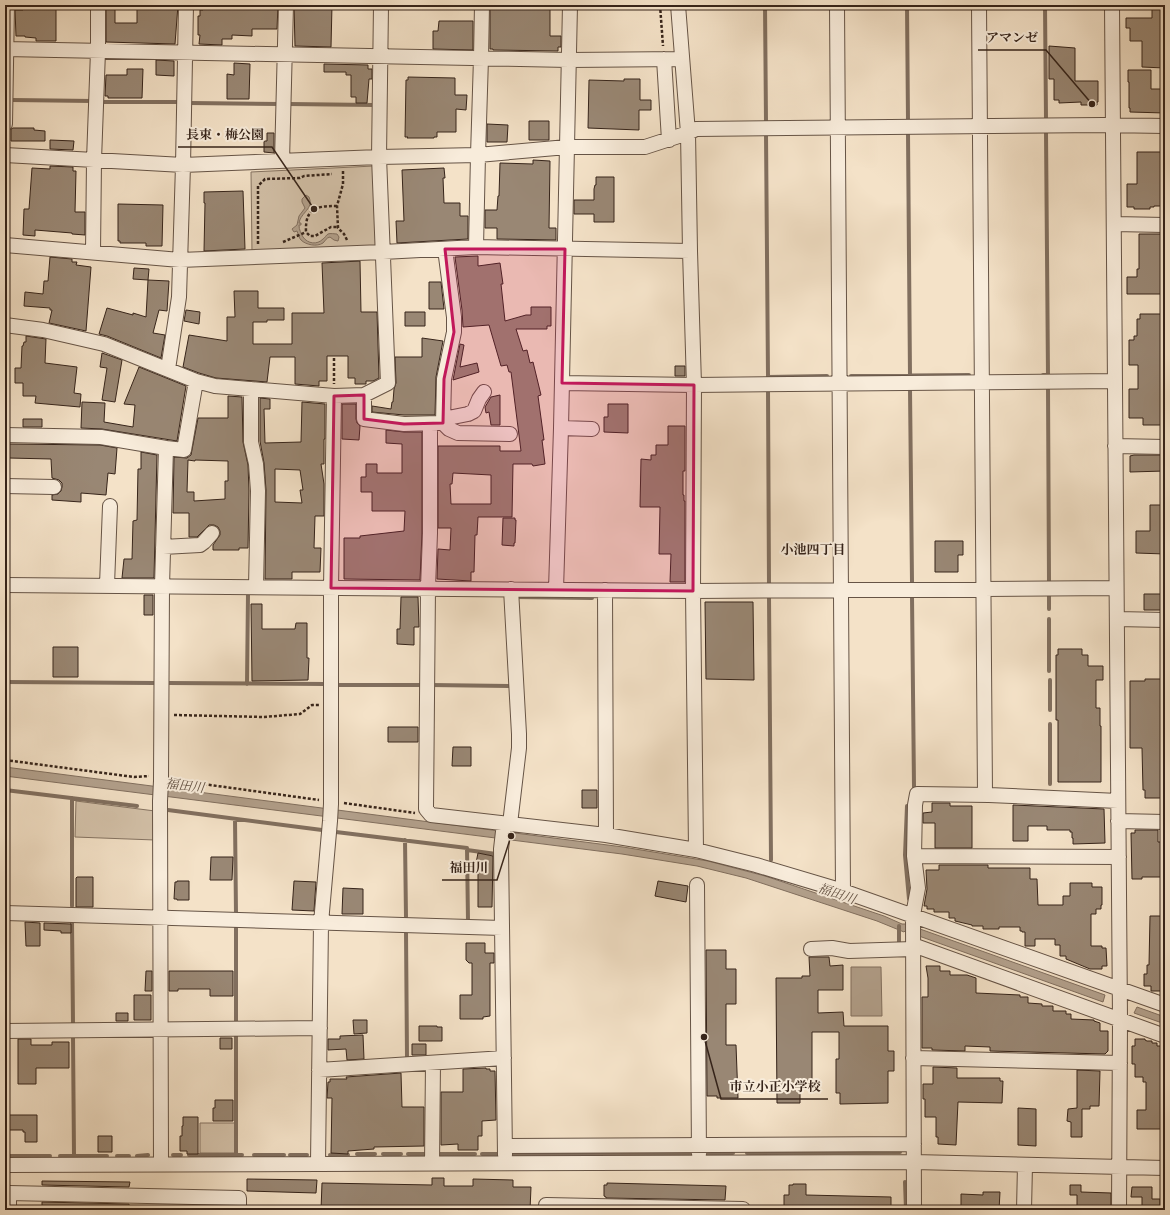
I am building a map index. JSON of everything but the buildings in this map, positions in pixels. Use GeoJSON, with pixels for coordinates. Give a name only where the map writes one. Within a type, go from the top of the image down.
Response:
{"type":"FeatureCollection","features":[{"type":"Feature","properties":{"kind":"street"},"geometry":{"type":"LineString","coordinates":[[5,124],[7,5]]}},
{"type":"Feature","properties":{"kind":"street"},"geometry":{"type":"LineString","coordinates":[[93,252],[98,5]]}},
{"type":"Feature","properties":{"kind":"street"},"geometry":{"type":"LineString","coordinates":[[168,369],[179,297],[184,165],[186,5]]}},
{"type":"Feature","properties":{"kind":"street"},"geometry":{"type":"LineString","coordinates":[[282,161],[286,54],[286,5]]}},
{"type":"Feature","properties":{"kind":"street"},"geometry":{"type":"LineString","coordinates":[[5,325],[43,330],[104,344],[196,381],[215,386],[334,396],[364,395],[388,382],[378,157],[381,5]]}},
{"type":"Feature","properties":{"kind":"street"},"geometry":{"type":"LineString","coordinates":[[476,248],[482,5]]}},
{"type":"Feature","properties":{"kind":"street"},"geometry":{"type":"LineString","coordinates":[[556,590],[570,5]]}},
{"type":"Feature","properties":{"kind":"street"},"geometry":{"type":"LineString","coordinates":[[678,5],[688,133],[694,385],[693,591],[696,850]]}},
{"type":"Feature","properties":{"kind":"street"},"geometry":{"type":"LineString","coordinates":[[837,5],[843,891]]}},
{"type":"Feature","properties":{"kind":"street"},"geometry":{"type":"LineString","coordinates":[[979,5],[985,795]]}},
{"type":"Feature","properties":{"kind":"street"},"geometry":{"type":"LineString","coordinates":[[1112,5],[1120,1020],[1119,1210]]}},
{"type":"Feature","properties":{"kind":"street"},"geometry":{"type":"LineString","coordinates":[[6,49],[569,60],[682,59]]}},
{"type":"Feature","properties":{"kind":"street"},"geometry":{"type":"LineString","coordinates":[[664,59],[669,140]]}},
{"type":"Feature","properties":{"kind":"street"},"geometry":{"type":"LineString","coordinates":[[5,155],[184,165],[342,158],[478,155],[567,147],[645,147],[669,140],[696,129],[1113,125],[1165,126]]}},
{"type":"Feature","properties":{"kind":"street"},"geometry":{"type":"LineString","coordinates":[[1114,224],[1165,225]]}},
{"type":"Feature","properties":{"kind":"street"},"geometry":{"type":"LineString","coordinates":[[5,245],[180,260],[476,248],[690,251]]}},
{"type":"Feature","properties":{"kind":"street"},"geometry":{"type":"LineString","coordinates":[[444,249],[454,317],[454,332],[444,379],[430,534],[428,588],[426,809],[431,815],[606,835],[696,850],[756,865],[843,891],[913,919],[1165,1004]]}},
{"type":"Feature","properties":{"kind":"street"},"geometry":{"type":"LineString","coordinates":[[5,435],[101,437],[184,450],[196,381]]}},
{"type":"Feature","properties":{"kind":"street"},"geometry":{"type":"LineString","coordinates":[[562,383],[694,385],[1115,381]]}},
{"type":"Feature","properties":{"kind":"street"},"geometry":{"type":"LineString","coordinates":[[251,389],[251,442],[256,464],[258,491],[256,587]]}},
{"type":"Feature","properties":{"kind":"street"},"geometry":{"type":"LineString","coordinates":[[364,395],[364,418],[393,423],[439,422],[474,411],[484,392]]}},
{"type":"Feature","properties":{"kind":"street"},"geometry":{"type":"LineString","coordinates":[[318,1163],[321,923],[330,821],[334,396]]}},
{"type":"Feature","properties":{"kind":"street"},"geometry":{"type":"LineString","coordinates":[[439,422],[458,433],[510,434]]}},
{"type":"Feature","properties":{"kind":"street"},"geometry":{"type":"LineString","coordinates":[[561,428],[592,428]]}},
{"type":"Feature","properties":{"kind":"street"},"geometry":{"type":"LineString","coordinates":[[1115,446],[1165,447]]}},
{"type":"Feature","properties":{"kind":"street"},"geometry":{"type":"LineString","coordinates":[[161,1164],[160,801],[162,586],[166,448]]}},
{"type":"Feature","properties":{"kind":"street"},"geometry":{"type":"LineString","coordinates":[[5,486],[54,487]]}},
{"type":"Feature","properties":{"kind":"street"},"geometry":{"type":"LineString","coordinates":[[107,586],[110,506]]}},
{"type":"Feature","properties":{"kind":"street"},"geometry":{"type":"LineString","coordinates":[[163,547],[200,545],[212,533]]}},
{"type":"Feature","properties":{"kind":"street"},"geometry":{"type":"LineString","coordinates":[[5,585],[693,591],[1116,588]]}},
{"type":"Feature","properties":{"kind":"street"},"geometry":{"type":"LineString","coordinates":[[505,1164],[502,845],[519,748],[511,589]]}},
{"type":"Feature","properties":{"kind":"street"},"geometry":{"type":"LineString","coordinates":[[605,590],[606,835]]}},
{"type":"Feature","properties":{"kind":"street"},"geometry":{"type":"LineString","coordinates":[[1117,619],[1165,620]]}},
{"type":"Feature","properties":{"kind":"street"},"geometry":{"type":"LineString","coordinates":[[914,1210],[913,919],[918,888],[914,856],[915,805],[917,794],[985,795],[1118,801]]}},
{"type":"Feature","properties":{"kind":"street"},"geometry":{"type":"LineString","coordinates":[[1118,821],[1165,822]]}},
{"type":"Feature","properties":{"kind":"street"},"geometry":{"type":"LineString","coordinates":[[914,856],[1118,857]]}},
{"type":"Feature","properties":{"kind":"street"},"geometry":{"type":"LineString","coordinates":[[697,885],[699,1163]]}},
{"type":"Feature","properties":{"kind":"street"},"geometry":{"type":"LineString","coordinates":[[5,913],[502,928]]}},
{"type":"Feature","properties":{"kind":"street"},"geometry":{"type":"LineString","coordinates":[[811,949],[832,948],[849,951],[913,944],[1165,1036]]}},
{"type":"Feature","properties":{"kind":"street"},"geometry":{"type":"LineString","coordinates":[[5,1031],[320,1028]]}},
{"type":"Feature","properties":{"kind":"street"},"geometry":{"type":"LineString","coordinates":[[319,1070],[504,1058]]}},
{"type":"Feature","properties":{"kind":"street"},"geometry":{"type":"LineString","coordinates":[[913,1058],[1120,1063]]}},
{"type":"Feature","properties":{"kind":"street"},"geometry":{"type":"LineString","coordinates":[[432,1164],[433,1063]]}},
{"type":"Feature","properties":{"kind":"street"},"geometry":{"type":"LineString","coordinates":[[505,1146],[914,1144]]}},
{"type":"Feature","properties":{"kind":"street"},"geometry":{"type":"LineString","coordinates":[[5,1165],[914,1162],[1165,1168]]}},
{"type":"Feature","properties":{"kind":"street"},"geometry":{"type":"LineString","coordinates":[[1024,1210],[1025,1165]]}},
{"type":"Feature","properties":{"kind":"street"},"geometry":{"type":"LineString","coordinates":[[9,1210],[9,1193],[239,1198],[239,1210]]}},
{"type":"Feature","properties":{"kind":"street"},"geometry":{"type":"LineString","coordinates":[[546,1210],[546,1205],[743,1210]]}},
{"type":"Feature","properties":{"kind":"path"},"geometry":{"type":"LineString","coordinates":[[660,5],[664,59]]}},
{"type":"Feature","properties":{"kind":"path"},"geometry":{"type":"LineString","coordinates":[[342,158],[343,184],[337,206],[338,227],[344,234],[348,243],[348,254]]}},
{"type":"Feature","properties":{"kind":"path"},"geometry":{"type":"LineString","coordinates":[[258,257],[258,186],[265,179],[300,178],[304,176],[335,173]]}},
{"type":"Feature","properties":{"kind":"path"},"geometry":{"type":"LineString","coordinates":[[305,233],[309,214],[315,209],[323,206],[337,206]]}},
{"type":"Feature","properties":{"kind":"path"},"geometry":{"type":"LineString","coordinates":[[305,233],[310,236],[315,236],[331,227],[338,227]]}},
{"type":"Feature","properties":{"kind":"path"},"geometry":{"type":"LineString","coordinates":[[298,236],[305,233]]}},
{"type":"Feature","properties":{"kind":"path"},"geometry":{"type":"LineString","coordinates":[[334,358],[334,396]]}},
{"type":"Feature","properties":{"kind":"path"},"geometry":{"type":"LineString","coordinates":[[161,715],[264,717],[300,714],[312,705],[331,705]]}},
{"type":"Feature","properties":{"kind":"path"},"geometry":{"type":"LineString","coordinates":[[5,760],[134,777],[161,778],[330,803],[431,815]]}},
{"type":"Feature","properties":{"kind":"highlighted area"},"geometry":{"type":"Polygon","coordinates":[[[445,249],[565,249],[562,383],[694,385],[693,591],[331,588],[334,396],[364,395],[364,419],[404,424],[443,423],[444,379],[454,332],[445,249]]]}},
{"type":"Feature","properties":{"kind":"shaded area"},"geometry":{"type":"Polygon","coordinates":[[[374,166],[378,247],[252,253],[251,172],[374,166]]]}},
{"type":"Feature","properties":{"kind":"shaded area"},"geometry":{"type":"Polygon","coordinates":[[[306,195],[309,197],[310,205],[300,219],[299,223],[301,223],[299,227],[303,237],[307,241],[315,243],[324,239],[328,234],[337,234],[339,237],[338,241],[330,237],[321,244],[312,245],[301,240],[297,231],[294,232],[292,229],[297,225],[299,216],[305,208],[302,199],[306,195]]]}},
{"type":"Feature","properties":{"kind":"shaded area"},"geometry":{"type":"Polygon","coordinates":[[[5,767],[623,847],[708,861],[765,876],[884,916],[902,924],[906,924],[1105,995],[1103,1002],[905,931],[904,932],[877,921],[746,878],[697,866],[622,854],[5,776],[5,767]]]}},
{"type":"Feature","properties":{"kind":"shaded area"},"geometry":{"type":"Polygon","coordinates":[[[76,801],[155,811],[155,840],[75,837],[76,801]]]}},
{"type":"Feature","properties":{"kind":"shaded area"},"geometry":{"type":"Polygon","coordinates":[[[851,967],[881,967],[882,1016],[851,1016],[851,967]]]}},
{"type":"Feature","properties":{"kind":"shaded area"},"geometry":{"type":"Polygon","coordinates":[[[1137,1007],[1165,1017],[1165,1024],[1134,1013],[1137,1007]]]}},
{"type":"Feature","properties":{"kind":"shaded area"},"geometry":{"type":"Polygon","coordinates":[[[200,1123],[235,1123],[235,1153],[200,1153],[200,1123]]]}},
{"type":"Feature","properties":{"kind":"waterway"},"geometry":{"type":"LineString","coordinates":[[487,5],[563,6]]}},
{"type":"Feature","properties":{"kind":"waterway"},"geometry":{"type":"LineString","coordinates":[[765,5],[766,122]]}},
{"type":"Feature","properties":{"kind":"waterway"},"geometry":{"type":"LineString","coordinates":[[907,5],[908,121]]}},
{"type":"Feature","properties":{"kind":"waterway"},"geometry":{"type":"LineString","coordinates":[[1045,5],[1046,119]]}},
{"type":"Feature","properties":{"kind":"waterway"},"geometry":{"type":"LineString","coordinates":[[576,6],[658,6]]}},
{"type":"Feature","properties":{"kind":"waterway"},"geometry":{"type":"LineString","coordinates":[[12,100],[93,101]]}},
{"type":"Feature","properties":{"kind":"waterway"},"geometry":{"type":"LineString","coordinates":[[101,102],[177,102]]}},
{"type":"Feature","properties":{"kind":"waterway"},"geometry":{"type":"LineString","coordinates":[[190,103],[280,104]]}},
{"type":"Feature","properties":{"kind":"waterway"},"geometry":{"type":"LineString","coordinates":[[289,104],[373,105]]}},
{"type":"Feature","properties":{"kind":"waterway"},"geometry":{"type":"LineString","coordinates":[[1043,375],[1048,375],[1046,132]]}},
{"type":"Feature","properties":{"kind":"waterway"},"geometry":{"type":"LineString","coordinates":[[908,133],[910,376]]}},
{"type":"Feature","properties":{"kind":"waterway"},"geometry":{"type":"LineString","coordinates":[[766,134],[768,377],[827,376]]}},
{"type":"Feature","properties":{"kind":"waterway"},"geometry":{"type":"LineString","coordinates":[[851,376],[969,375]]}},
{"type":"Feature","properties":{"kind":"waterway"},"geometry":{"type":"LineString","coordinates":[[1048,388],[1049,581]]}},
{"type":"Feature","properties":{"kind":"waterway"},"geometry":{"type":"LineString","coordinates":[[910,389],[912,582]]}},
{"type":"Feature","properties":{"kind":"waterway"},"geometry":{"type":"LineString","coordinates":[[768,390],[769,585]]}},
{"type":"Feature","properties":{"kind":"waterway"},"geometry":{"type":"LineString","coordinates":[[247,684],[248,594]]}},
{"type":"Feature","properties":{"kind":"waterway"},"geometry":{"type":"LineString","coordinates":[[1049,595],[1049,609]]}},
{"type":"Feature","properties":{"kind":"waterway"},"geometry":{"type":"LineString","coordinates":[[912,596],[914,787]]}},
{"type":"Feature","properties":{"kind":"waterway"},"geometry":{"type":"LineString","coordinates":[[516,597],[592,598]]}},
{"type":"Feature","properties":{"kind":"waterway"},"geometry":{"type":"LineString","coordinates":[[769,597],[771,860]]}},
{"type":"Feature","properties":{"kind":"waterway"},"geometry":{"type":"LineString","coordinates":[[1049,619],[1049,671]]}},
{"type":"Feature","properties":{"kind":"waterway"},"geometry":{"type":"LineString","coordinates":[[1050,680],[1050,710]]}},
{"type":"Feature","properties":{"kind":"waterway"},"geometry":{"type":"LineString","coordinates":[[6,682],[154,683]]}},
{"type":"Feature","properties":{"kind":"waterway"},"geometry":{"type":"LineString","coordinates":[[167,683],[325,684]]}},
{"type":"Feature","properties":{"kind":"waterway"},"geometry":{"type":"LineString","coordinates":[[337,685],[422,685]]}},
{"type":"Feature","properties":{"kind":"waterway"},"geometry":{"type":"LineString","coordinates":[[431,685],[509,686]]}},
{"type":"Feature","properties":{"kind":"waterway"},"geometry":{"type":"LineString","coordinates":[[1050,724],[1050,784]]}},
{"type":"Feature","properties":{"kind":"waterway"},"geometry":{"type":"LineString","coordinates":[[5,790],[137,806]]}},
{"type":"Feature","properties":{"kind":"waterway"},"geometry":{"type":"LineString","coordinates":[[72,798],[72,906]]}},
{"type":"Feature","properties":{"kind":"waterway"},"geometry":{"type":"LineString","coordinates":[[907,806],[905,855],[909,899]]}},
{"type":"Feature","properties":{"kind":"waterway"},"geometry":{"type":"LineString","coordinates":[[168,810],[322,830]]}},
{"type":"Feature","properties":{"kind":"waterway"},"geometry":{"type":"LineString","coordinates":[[235,819],[236,914]]}},
{"type":"Feature","properties":{"kind":"waterway"},"geometry":{"type":"LineString","coordinates":[[336,832],[467,848],[468,921]]}},
{"type":"Feature","properties":{"kind":"waterway"},"geometry":{"type":"LineString","coordinates":[[405,840],[406,917]]}},
{"type":"Feature","properties":{"kind":"waterway"},"geometry":{"type":"LineString","coordinates":[[467,850],[496,854]]}},
{"type":"Feature","properties":{"kind":"waterway"},"geometry":{"type":"LineString","coordinates":[[72,922],[73,1023]]}},
{"type":"Feature","properties":{"kind":"waterway"},"geometry":{"type":"LineString","coordinates":[[899,926],[899,944]]}},
{"type":"Feature","properties":{"kind":"waterway"},"geometry":{"type":"LineString","coordinates":[[236,928],[236,1022]]}},
{"type":"Feature","properties":{"kind":"waterway"},"geometry":{"type":"LineString","coordinates":[[406,932],[407,1057]]}},
{"type":"Feature","properties":{"kind":"waterway"},"geometry":{"type":"LineString","coordinates":[[236,1034],[236,1155]]}},
{"type":"Feature","properties":{"kind":"waterway"},"geometry":{"type":"LineString","coordinates":[[73,1037],[74,1156]]}},
{"type":"Feature","properties":{"kind":"waterway"},"geometry":{"type":"LineString","coordinates":[[747,1153],[900,1152]]}},
{"type":"Feature","properties":{"kind":"waterway"},"geometry":{"type":"LineString","coordinates":[[512,1154],[693,1153]]}},
{"type":"Feature","properties":{"kind":"waterway"},"geometry":{"type":"LineString","coordinates":[[707,1153],[733,1153]]}},
{"type":"Feature","properties":{"kind":"waterway"},"geometry":{"type":"LineString","coordinates":[[357,1154],[375,1154]]}},
{"type":"Feature","properties":{"kind":"waterway"},"geometry":{"type":"LineString","coordinates":[[383,1154],[401,1154]]}},
{"type":"Feature","properties":{"kind":"waterway"},"geometry":{"type":"LineString","coordinates":[[408,1154],[427,1154]]}},
{"type":"Feature","properties":{"kind":"waterway"},"geometry":{"type":"LineString","coordinates":[[435,1154],[475,1154]]}},
{"type":"Feature","properties":{"kind":"waterway"},"geometry":{"type":"LineString","coordinates":[[482,1154],[499,1154]]}},
{"type":"Feature","properties":{"kind":"waterway"},"geometry":{"type":"LineString","coordinates":[[137,1156],[148,1155]]}},
{"type":"Feature","properties":{"kind":"waterway"},"geometry":{"type":"LineString","coordinates":[[173,1155],[181,1155]]}},
{"type":"Feature","properties":{"kind":"waterway"},"geometry":{"type":"LineString","coordinates":[[189,1155],[242,1155]]}},
{"type":"Feature","properties":{"kind":"waterway"},"geometry":{"type":"LineString","coordinates":[[254,1155],[284,1155]]}},
{"type":"Feature","properties":{"kind":"waterway"},"geometry":{"type":"LineString","coordinates":[[290,1155],[307,1155]]}},
{"type":"Feature","properties":{"kind":"waterway"},"geometry":{"type":"LineString","coordinates":[[330,1155],[348,1155]]}},
{"type":"Feature","properties":{"kind":"waterway"},"geometry":{"type":"LineString","coordinates":[[9,1156],[50,1156]]}},
{"type":"Feature","properties":{"kind":"waterway"},"geometry":{"type":"LineString","coordinates":[[60,1156],[107,1156]]}},
{"type":"Feature","properties":{"kind":"waterway"},"geometry":{"type":"LineString","coordinates":[[117,1156],[129,1156]]}},
{"type":"Feature","properties":{"kind":"waterway"},"geometry":{"type":"LineString","coordinates":[[905,1182],[906,1210]]}},
{"type":"Feature","properties":{"kind":"place","name":"アマンゼ"},"geometry":{"type":"Point","coordinates":[1092,104]}},
{"type":"Feature","properties":{"kind":"place","name":"長束・梅公園"},"geometry":{"type":"Point","coordinates":[314,209]}},
{"type":"Feature","properties":{"kind":"place","name":"福田川"},"geometry":{"type":"Point","coordinates":[511,836]}},
{"type":"Feature","properties":{"kind":"place","name":"市立小正小学校"},"geometry":{"type":"Point","coordinates":[704,1037]}},
{"type":"Feature","properties":{"kind":"district","name":"小池四丁目"},"geometry":{"type":"Point","coordinates":[813,549]}}]}
